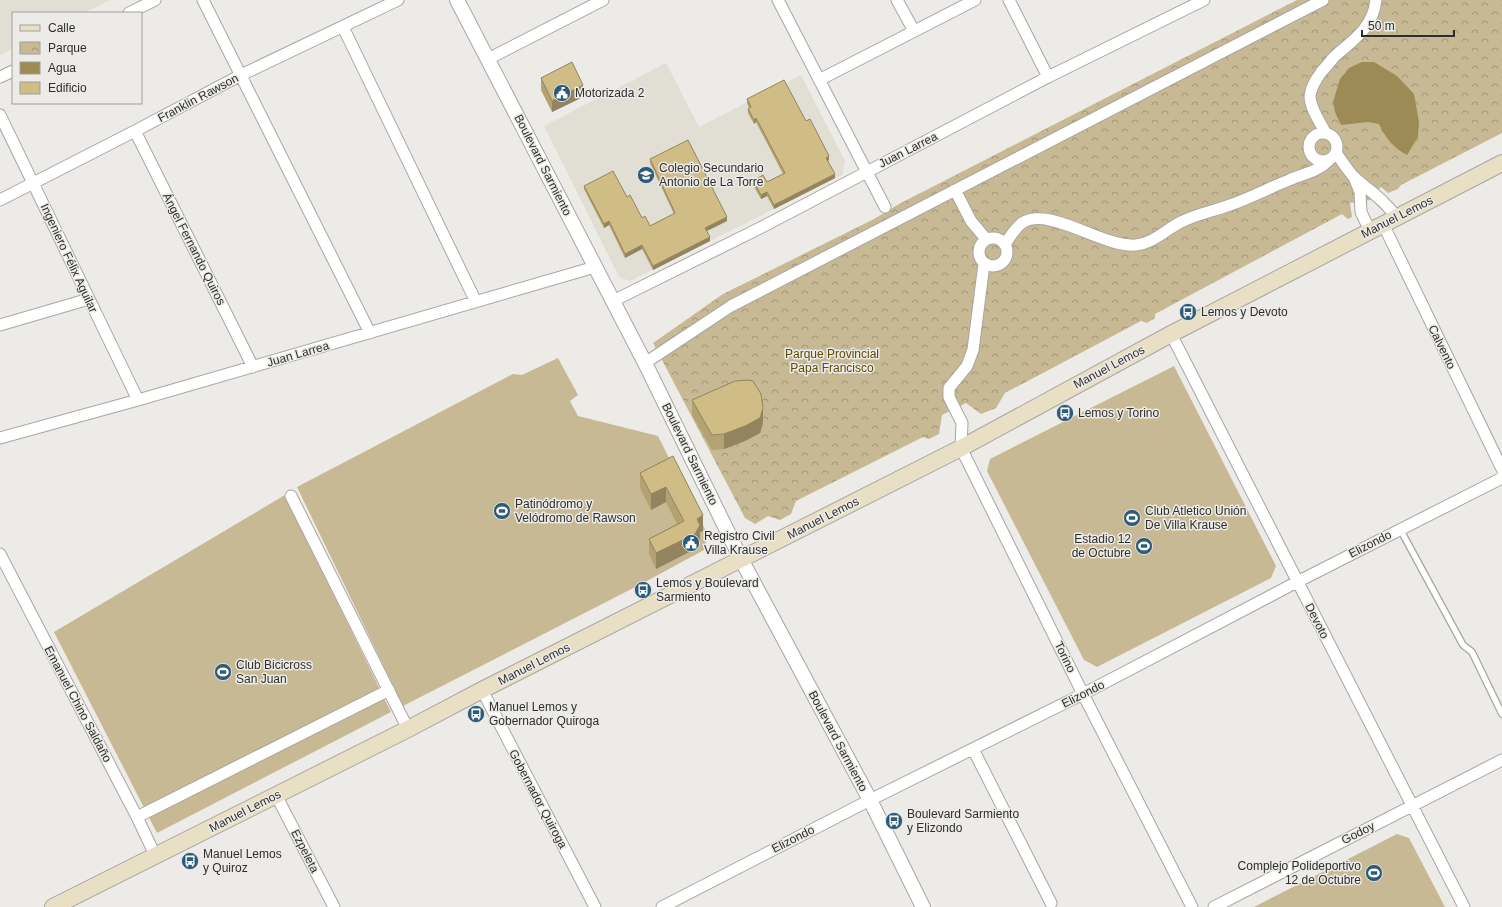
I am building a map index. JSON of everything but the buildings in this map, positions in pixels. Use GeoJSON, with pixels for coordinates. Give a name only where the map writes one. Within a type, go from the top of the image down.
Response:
{"type":"FeatureCollection","features":[{"type":"Feature","properties":{"kind":"main road","name":"Manuel Lemos"},"geometry":{"type":"LineString","coordinates":[[53,907],[74,902],[155,855],[408,729],[482,690],[961,448],[1171,334],[1502,163]]}},
{"type":"Feature","properties":{"kind":"street"},"geometry":{"type":"LineString","coordinates":[[131,12],[155,0]]}},
{"type":"Feature","properties":{"kind":"street"},"geometry":{"type":"LineString","coordinates":[[203,0],[370,333]]}},
{"type":"Feature","properties":{"kind":"street","name":"Franklin Rawson"},"geometry":{"type":"LineString","coordinates":[[0,200],[241,75],[398,0]]}},
{"type":"Feature","properties":{"kind":"street","name":"Boulevard Sarmiento"},"geometry":{"type":"LineString","coordinates":[[457,0],[645,363],[741,559],[870,800],[923,907]]}},
{"type":"Feature","properties":{"kind":"street"},"geometry":{"type":"LineString","coordinates":[[488,59],[591,3],[603,0]]}},
{"type":"Feature","properties":{"kind":"street"},"geometry":{"type":"LineString","coordinates":[[778,0],[885,207]]}},
{"type":"Feature","properties":{"kind":"street"},"geometry":{"type":"LineString","coordinates":[[897,0],[914,31]]}},
{"type":"Feature","properties":{"kind":"street"},"geometry":{"type":"LineString","coordinates":[[819,80],[975,0]]}},
{"type":"Feature","properties":{"kind":"street"},"geometry":{"type":"LineString","coordinates":[[1009,0],[1048,77]]}},
{"type":"Feature","properties":{"kind":"street","name":"Juan Larrea"},"geometry":{"type":"LineString","coordinates":[[613,301],[762,227],[1048,77],[1204,0]]}},
{"type":"Feature","properties":{"kind":"street"},"geometry":{"type":"LineString","coordinates":[[645,363],[732,306],[1323,0]]}},
{"type":"Feature","properties":{"kind":"street"},"geometry":{"type":"LineString","coordinates":[[1325,132],[1311,104],[1310,95],[1312,86],[1334,57],[1356,39],[1365,29],[1375,9],[1376,0]]}},
{"type":"Feature","properties":{"kind":"street"},"geometry":{"type":"LineString","coordinates":[[344,27],[476,302]]}},
{"type":"Feature","properties":{"kind":"street"},"geometry":{"type":"LineString","coordinates":[[0,77],[12,71]]}},
{"type":"Feature","properties":{"kind":"street","name":"Ingeniero Félix Aguilar"},"geometry":{"type":"LineString","coordinates":[[0,115],[34,182],[138,400]]}},
{"type":"Feature","properties":{"kind":"street","name":"Ángel Fernando Quiros"},"geometry":{"type":"LineString","coordinates":[[135,131],[254,367]]}},
{"type":"Feature","properties":{"kind":"street"},"geometry":{"type":"LineString","coordinates":[[1005,244],[1022,223],[1037,218],[1060,223],[1110,242],[1123,245],[1136,245],[1148,242],[1159,237],[1181,222],[1230,205],[1322,167],[1333,157],[1337,144],[1335,139],[1329,133],[1320,132],[1313,137],[1309,145],[1309,150],[1319,161],[1333,157]]}},
{"type":"Feature","properties":{"kind":"street"},"geometry":{"type":"LineString","coordinates":[[1333,157],[1376,194],[1391,210],[1383,224],[1361,212],[1360,192],[1353,175]]}},
{"type":"Feature","properties":{"kind":"street"},"geometry":{"type":"LineString","coordinates":[[954,190],[971,220],[986,239]]}},
{"type":"Feature","properties":{"kind":"street","name":"Calvento"},"geometry":{"type":"LineString","coordinates":[[1383,224],[1502,469]]}},
{"type":"Feature","properties":{"kind":"street"},"geometry":{"type":"LineString","coordinates":[[961,448],[962,423],[949,397],[949,388],[967,366],[973,350],[984,264],[978,251],[986,239],[998,239],[1005,244],[1007,254],[1002,262],[994,266],[984,264]]}},
{"type":"Feature","properties":{"kind":"street","name":"Juan Larrea"},"geometry":{"type":"LineString","coordinates":[[0,438],[254,367],[595,267]]}},
{"type":"Feature","properties":{"kind":"street"},"geometry":{"type":"LineString","coordinates":[[0,325],[89,298]]}},
{"type":"Feature","properties":{"kind":"street","name":"Devoto"},"geometry":{"type":"LineString","coordinates":[[1171,334],[1411,806],[1464,907]]}},
{"type":"Feature","properties":{"kind":"street","name":"Torino"},"geometry":{"type":"LineString","coordinates":[[961,448],[1083,694],[1192,907]]}},
{"type":"Feature","properties":{"kind":"street","name":"Elizondo"},"geometry":{"type":"LineString","coordinates":[[662,907],[870,800],[1083,694],[1297,582],[1502,478]]}},
{"type":"Feature","properties":{"kind":"street"},"geometry":{"type":"LineString","coordinates":[[291,496],[408,729]]}},
{"type":"Feature","properties":{"kind":"street","name":"Emanuel Chino Saldaño"},"geometry":{"type":"LineString","coordinates":[[0,554],[138,817],[155,855]]}},
{"type":"Feature","properties":{"kind":"street"},"geometry":{"type":"LineString","coordinates":[[138,817],[389,690]]}},
{"type":"Feature","properties":{"kind":"street","name":"Gobernador Quiroga"},"geometry":{"type":"LineString","coordinates":[[482,690],[595,907]]}},
{"type":"Feature","properties":{"kind":"street"},"geometry":{"type":"LineString","coordinates":[[973,749],[1051,903]]}},
{"type":"Feature","properties":{"kind":"street","name":"Godoy"},"geometry":{"type":"LineString","coordinates":[[1214,907],[1502,760]]}},
{"type":"Feature","properties":{"kind":"street","name":"Ezpeleta"},"geometry":{"type":"LineString","coordinates":[[276,795],[334,907]]}},
{"type":"Feature","properties":{"kind":"lane"},"geometry":{"type":"LineString","coordinates":[[1400,529],[1463,644],[1472,652],[1502,714]]}},
{"type":"Feature","properties":{"kind":"shaded area"},"geometry":{"type":"Polygon","coordinates":[[[0,0],[110,0],[86,12],[12,12],[12,49],[0,55],[0,0]]]}},
{"type":"Feature","properties":{"kind":"shaded area","name":"Colegio Secundario Antonio de La Torre"},"geometry":{"type":"Polygon","coordinates":[[[666,63],[699,127],[801,75],[845,161],[842,175],[630,281],[619,277],[544,126],[666,63]]]}},
{"type":"Feature","properties":{"kind":"green space","name":"Parque Provincial Papa Francisco"},"geometry":{"type":"Polygon","coordinates":[[[1297,0],[1502,0],[1502,133],[1401,185],[1398,189],[1388,193],[1381,187],[1370,200],[1350,203],[1352,217],[1348,219],[1342,214],[1155,314],[1155,318],[1147,323],[1141,321],[1005,393],[996,408],[981,414],[966,403],[942,415],[939,434],[929,439],[923,437],[796,501],[791,514],[780,520],[768,516],[755,524],[745,518],[653,343],[723,294],[874,219],[899,204],[1297,0]]]}},
{"type":"Feature","properties":{"kind":"green space","name":"Patinódromo y Velódromo de Rawson"},"geometry":{"type":"Polygon","coordinates":[[[558,358],[578,395],[570,401],[578,416],[658,436],[708,535],[704,550],[645,582],[403,706],[297,487],[513,374],[522,375],[558,358]]]}},
{"type":"Feature","properties":{"kind":"green space","name":"Estadio 12 de Octubre"},"geometry":{"type":"Polygon","coordinates":[[[1174,366],[1276,566],[1271,578],[1097,667],[1084,660],[987,471],[990,459],[1174,366]]]}},
{"type":"Feature","properties":{"kind":"green space","name":"Club Bicicross San Juan"},"geometry":{"type":"Polygon","coordinates":[[[285,495],[391,712],[157,833],[54,632],[285,495]]]}},
{"type":"Feature","properties":{"kind":"green space","name":"Complejo Polideportivo 12 de Octubre"},"geometry":{"type":"Polygon","coordinates":[[[1397,834],[1409,838],[1445,907],[1254,907],[1397,834]]]}},
{"type":"Feature","properties":{"kind":"water"},"geometry":{"type":"Polygon","coordinates":[[[1362,62],[1374,62],[1397,76],[1414,94],[1419,122],[1418,137],[1407,155],[1390,142],[1379,124],[1368,122],[1341,125],[1335,112],[1333,102],[1340,79],[1349,68],[1362,62]]]}},
{"type":"Feature","properties":{"kind":"place","name":"Motorizada 2"},"geometry":{"type":"Point","coordinates":[562,93]}},
{"type":"Feature","properties":{"kind":"place","name":"Colegio Secundario Antonio de La Torre"},"geometry":{"type":"Point","coordinates":[646,175]}},
{"type":"Feature","properties":{"kind":"place","name":"Lemos y Devoto"},"geometry":{"type":"Point","coordinates":[1188,312]}},
{"type":"Feature","properties":{"kind":"place","name":"Lemos y Torino"},"geometry":{"type":"Point","coordinates":[1065,413]}},
{"type":"Feature","properties":{"kind":"place","name":"Patinódromo y Velódromo de Rawson"},"geometry":{"type":"Point","coordinates":[502,511]}},
{"type":"Feature","properties":{"kind":"place","name":"Club Atletico Unión De Villa Krause"},"geometry":{"type":"Point","coordinates":[1132,518]}},
{"type":"Feature","properties":{"kind":"place","name":"Registro Civil Villa Krause"},"geometry":{"type":"Point","coordinates":[691,543]}},
{"type":"Feature","properties":{"kind":"place","name":"Estadio 12 de Octubre"},"geometry":{"type":"Point","coordinates":[1144,546]}},
{"type":"Feature","properties":{"kind":"place","name":"Lemos y Boulevard Sarmiento"},"geometry":{"type":"Point","coordinates":[643,590]}},
{"type":"Feature","properties":{"kind":"place","name":"Club Bicicross San Juan"},"geometry":{"type":"Point","coordinates":[223,672]}},
{"type":"Feature","properties":{"kind":"place","name":"Manuel Lemos y Gobernador Quiroga"},"geometry":{"type":"Point","coordinates":[476,714]}},
{"type":"Feature","properties":{"kind":"place","name":"Boulevard Sarmiento y Elizondo"},"geometry":{"type":"Point","coordinates":[894,821]}},
{"type":"Feature","properties":{"kind":"place","name":"Manuel Lemos y Quiroz"},"geometry":{"type":"Point","coordinates":[190,861]}},
{"type":"Feature","properties":{"kind":"place","name":"Complejo Polideportivo 12 de Octubre"},"geometry":{"type":"Point","coordinates":[1374,873]}}]}
